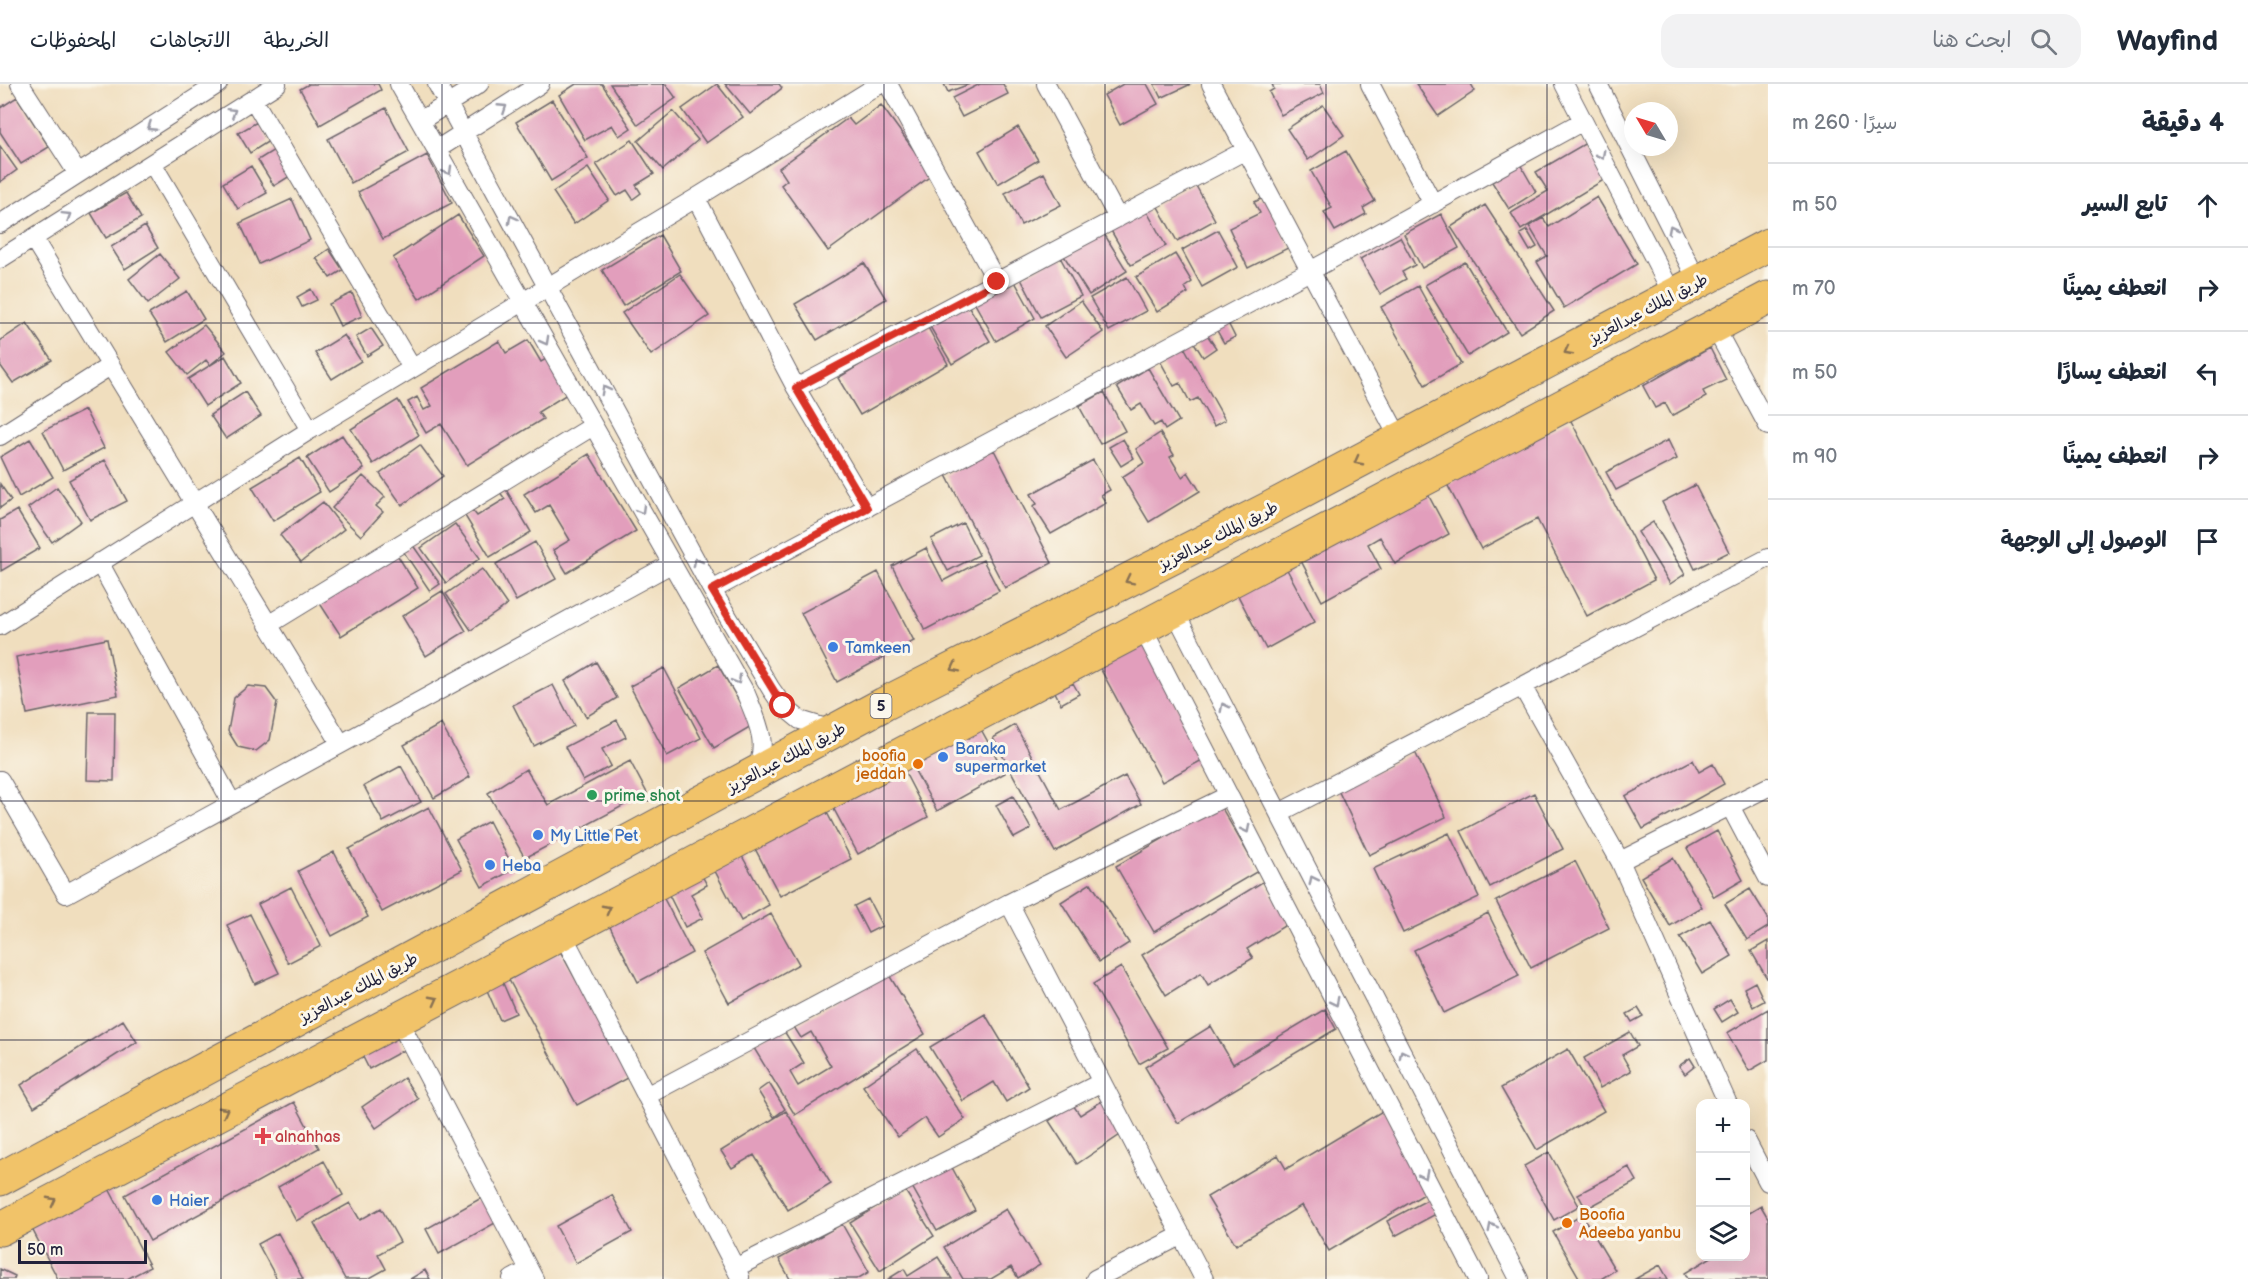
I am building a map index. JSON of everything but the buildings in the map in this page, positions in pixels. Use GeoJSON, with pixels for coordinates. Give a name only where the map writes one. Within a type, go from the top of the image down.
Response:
{"type":"FeatureCollection","features":[{"type":"Feature","properties":{"kind":"highway","name":"طريق الملك عبدالعزيز"},"geometry":{"type":"LineString","coordinates":[[3,1171],[835,731],[1400,440],[1768,245]]}},
{"type":"Feature","properties":{"kind":"highway"},"geometry":{"type":"LineString","coordinates":[[0,1229],[1768,298]]}},
{"type":"Feature","properties":{"kind":"street"},"geometry":{"type":"LineString","coordinates":[[20,84],[78,174]]}},
{"type":"Feature","properties":{"kind":"street"},"geometry":{"type":"LineString","coordinates":[[0,224],[218,84]]}},
{"type":"Feature","properties":{"kind":"street"},"geometry":{"type":"LineString","coordinates":[[0,259],[277,84]]}},
{"type":"Feature","properties":{"kind":"street"},"geometry":{"type":"LineString","coordinates":[[399,84],[752,710],[763,740],[760,762],[754,774]]}},
{"type":"Feature","properties":{"kind":"street"},"geometry":{"type":"LineString","coordinates":[[437,84],[712,590],[777,698],[800,720],[835,731]]}},
{"type":"Feature","properties":{"kind":"street"},"geometry":{"type":"LineString","coordinates":[[420,121],[478,84]]}},
{"type":"Feature","properties":{"kind":"street"},"geometry":{"type":"LineString","coordinates":[[436,150],[540,84]]}},
{"type":"Feature","properties":{"kind":"street"},"geometry":{"type":"LineString","coordinates":[[0,626],[310,430],[696,198],[880,84]]}},
{"type":"Feature","properties":{"kind":"street"},"geometry":{"type":"LineString","coordinates":[[888,84],[997,282]]}},
{"type":"Feature","properties":{"kind":"street"},"geometry":{"type":"LineString","coordinates":[[1046,84],[1118,218]]}},
{"type":"Feature","properties":{"kind":"street"},"geometry":{"type":"LineString","coordinates":[[1210,84],[1400,440]]}},
{"type":"Feature","properties":{"kind":"street"},"geometry":{"type":"LineString","coordinates":[[1370,84],[1433,204]]}},
{"type":"Feature","properties":{"kind":"street"},"geometry":{"type":"LineString","coordinates":[[1564,84],[1583,121],[1686,288]]}},
{"type":"Feature","properties":{"kind":"street"},"geometry":{"type":"LineString","coordinates":[[1598,84],[1686,288]]}},
{"type":"Feature","properties":{"kind":"street"},"geometry":{"type":"LineString","coordinates":[[253,99],[412,368]]}},
{"type":"Feature","properties":{"kind":"street"},"geometry":{"type":"LineString","coordinates":[[712,590],[1310,271],[1583,121]]}},
{"type":"Feature","properties":{"kind":"street"},"geometry":{"type":"LineString","coordinates":[[796,388],[1246,150]]}},
{"type":"Feature","properties":{"kind":"street"},"geometry":{"type":"LineString","coordinates":[[152,163],[310,430]]}},
{"type":"Feature","properties":{"kind":"street"},"geometry":{"type":"LineString","coordinates":[[696,198],[796,388],[867,508]]}},
{"type":"Feature","properties":{"kind":"street"},"geometry":{"type":"LineString","coordinates":[[33,238],[341,744]]}},
{"type":"Feature","properties":{"kind":"street"},"geometry":{"type":"LineString","coordinates":[[1713,326],[1768,426]]}},
{"type":"Feature","properties":{"kind":"street"},"geometry":{"type":"LineString","coordinates":[[0,436],[110,366]]}},
{"type":"Feature","properties":{"kind":"street"},"geometry":{"type":"LineString","coordinates":[[268,625],[593,426]]}},
{"type":"Feature","properties":{"kind":"street"},"geometry":{"type":"LineString","coordinates":[[1279,813],[1768,558]]}},
{"type":"Feature","properties":{"kind":"street"},"geometry":{"type":"LineString","coordinates":[[99,562],[232,803]]}},
{"type":"Feature","properties":{"kind":"street"},"geometry":{"type":"LineString","coordinates":[[0,780],[66,894],[671,564]]}},
{"type":"Feature","properties":{"kind":"street"},"geometry":{"type":"LineString","coordinates":[[1174,610],[1519,1279]]}},
{"type":"Feature","properties":{"kind":"street"},"geometry":{"type":"LineString","coordinates":[[1142,627],[1478,1279]]}},
{"type":"Feature","properties":{"kind":"street"},"geometry":{"type":"LineString","coordinates":[[1522,686],[1620,861],[1726,1099]]}},
{"type":"Feature","properties":{"kind":"street"},"geometry":{"type":"LineString","coordinates":[[752,710],[777,698]]}},
{"type":"Feature","properties":{"kind":"street"},"geometry":{"type":"LineString","coordinates":[[1620,861],[1768,787]]}},
{"type":"Feature","properties":{"kind":"street"},"geometry":{"type":"LineString","coordinates":[[646,1096],[1009,903],[1229,795]]}},
{"type":"Feature","properties":{"kind":"street"},"geometry":{"type":"LineString","coordinates":[[1730,806],[1768,878]]}},
{"type":"Feature","properties":{"kind":"street"},"geometry":{"type":"LineString","coordinates":[[1009,903],[1204,1279]]}},
{"type":"Feature","properties":{"kind":"street"},"geometry":{"type":"LineString","coordinates":[[562,933],[738,1274],[1102,1082]]}},
{"type":"Feature","properties":{"kind":"street"},"geometry":{"type":"LineString","coordinates":[[398,1019],[532,1274],[512,1279]]}},
{"type":"Feature","properties":{"kind":"street"},"geometry":{"type":"LineString","coordinates":[[1750,1148],[1768,1182]]}},
{"type":"Feature","properties":{"kind":"street"},"geometry":{"type":"LineString","coordinates":[[1095,1279],[1182,1235]]}},
{"type":"Feature","properties":{"kind":"place","name":"Tamkeen"},"geometry":{"type":"Point","coordinates":[833,647]}},
{"type":"Feature","properties":{"kind":"place","name":"Baraka supermarket"},"geometry":{"type":"Point","coordinates":[943,757]}},
{"type":"Feature","properties":{"kind":"place","name":"boofia jeddah"},"geometry":{"type":"Point","coordinates":[918,764]}},
{"type":"Feature","properties":{"kind":"place","name":"prime shot"},"geometry":{"type":"Point","coordinates":[592,795]}},
{"type":"Feature","properties":{"kind":"place","name":"My Little Pet"},"geometry":{"type":"Point","coordinates":[538,835]}},
{"type":"Feature","properties":{"kind":"place","name":"Heba"},"geometry":{"type":"Point","coordinates":[490,865]}},
{"type":"Feature","properties":{"kind":"place","name":"alnahhas"},"geometry":{"type":"Point","coordinates":[263,1136]}},
{"type":"Feature","properties":{"kind":"place","name":"Haier"},"geometry":{"type":"Point","coordinates":[157,1200]}},
{"type":"Feature","properties":{"kind":"place","name":"Boofia Adeeba yanbu"},"geometry":{"type":"Point","coordinates":[1567,1223]}},
{"type":"Feature","properties":{"kind":"route"},"geometry":{"type":"LineString","coordinates":[[783,706],[712,590],[867,508],[796,388],[997,282]]}}]}
